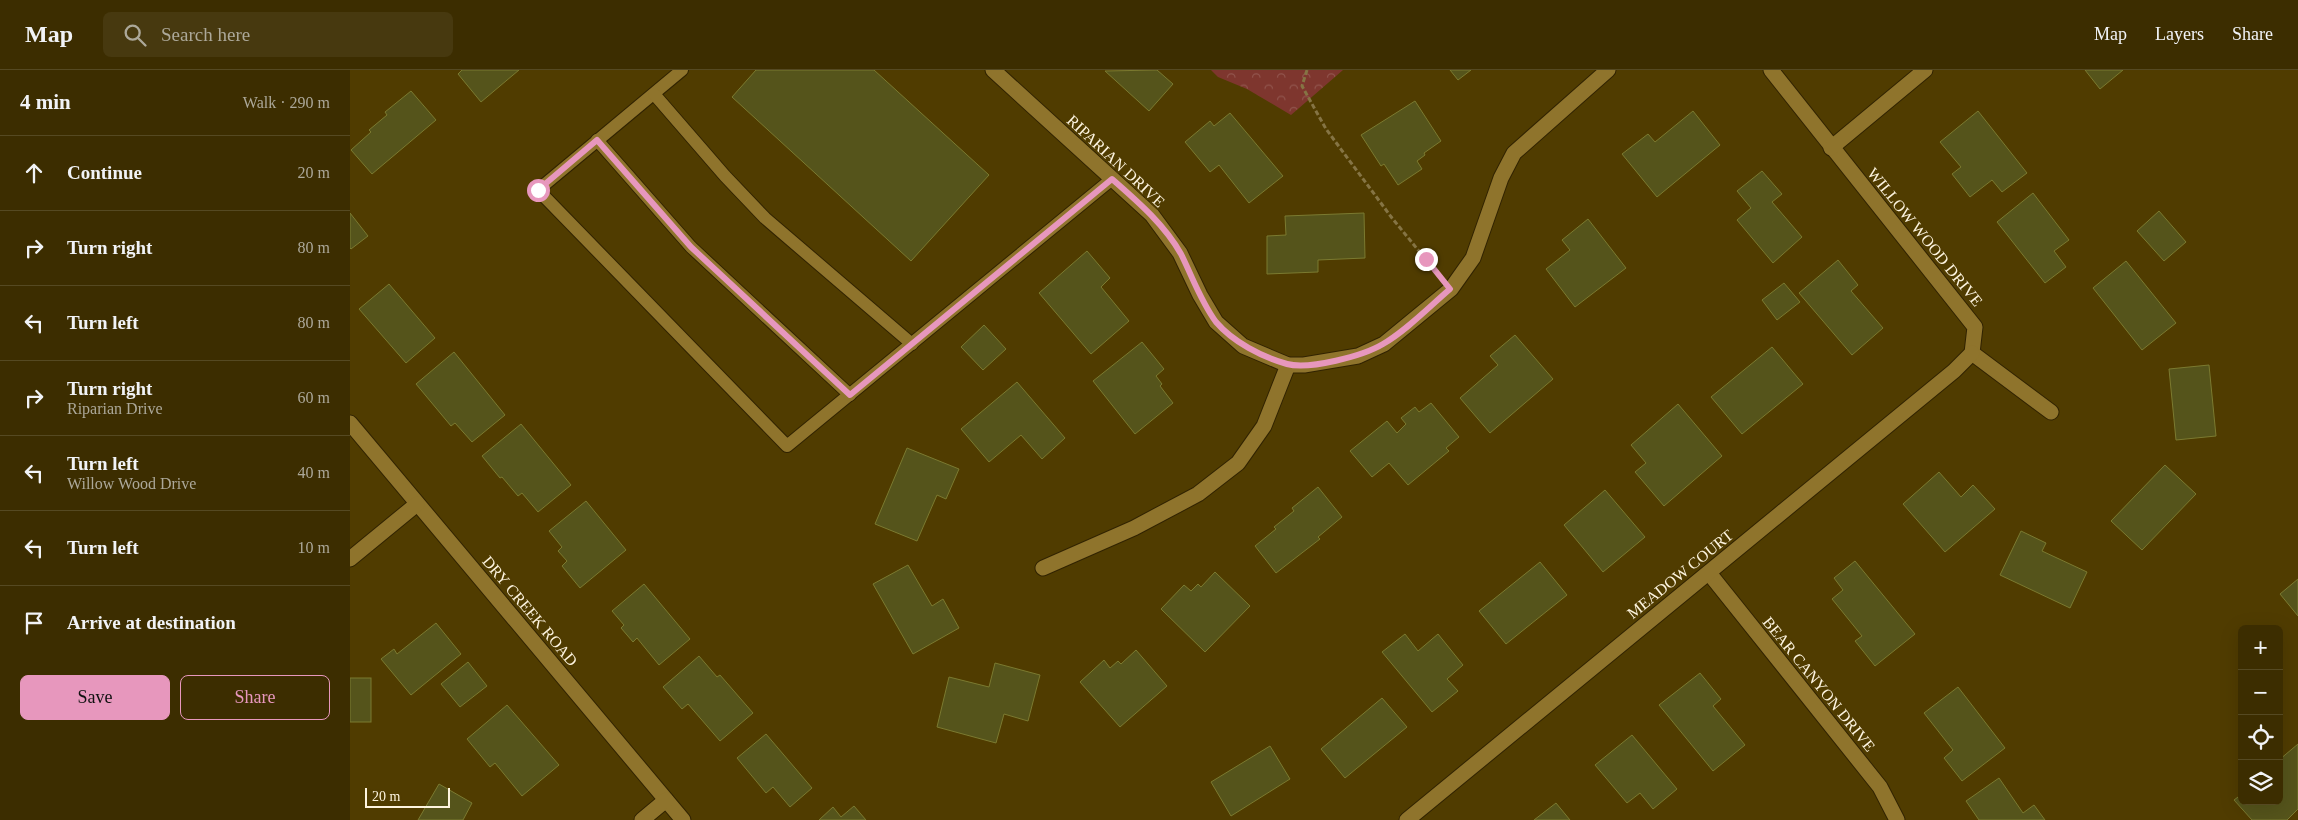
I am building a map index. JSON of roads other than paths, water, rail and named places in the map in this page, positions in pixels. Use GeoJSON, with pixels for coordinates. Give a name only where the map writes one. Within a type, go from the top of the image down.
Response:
{"type":"FeatureCollection","features":[{"type":"Feature","properties":{"kind":"street","name":"RIPARIAN DRIVE"},"geometry":{"type":"LineString","coordinates":[[993,70],[1152,215],[1180,253],[1200,295],[1216,322],[1243,346],[1288,365]]}},
{"type":"Feature","properties":{"kind":"street"},"geometry":{"type":"LineString","coordinates":[[1043,568],[1134,528],[1198,494],[1238,463],[1264,426],[1288,365],[1304,365],[1358,356],[1384,344],[1450,289],[1474,258],[1501,178],[1514,153],[1608,70]]}},
{"type":"Feature","properties":{"kind":"street","name":"WILLOW WOOD DRIVE"},"geometry":{"type":"LineString","coordinates":[[1771,70],[1975,327],[1972,353]]}},
{"type":"Feature","properties":{"kind":"street"},"geometry":{"type":"LineString","coordinates":[[1832,148],[1925,70]]}},
{"type":"Feature","properties":{"kind":"street"},"geometry":{"type":"LineString","coordinates":[[1972,353],[2051,412]]}},
{"type":"Feature","properties":{"kind":"street","name":"MEADOW COURT"},"geometry":{"type":"LineString","coordinates":[[1407,820],[1954,371],[1972,353]]}},
{"type":"Feature","properties":{"kind":"street","name":"DRY CREEK ROAD"},"geometry":{"type":"LineString","coordinates":[[350,423],[683,820]]}},
{"type":"Feature","properties":{"kind":"street"},"geometry":{"type":"LineString","coordinates":[[350,559],[417,504]]}},
{"type":"Feature","properties":{"kind":"street","name":"BEAR CANYON DRIVE"},"geometry":{"type":"LineString","coordinates":[[1709,573],[1880,788],[1897,820]]}},
{"type":"Feature","properties":{"kind":"street"},"geometry":{"type":"LineString","coordinates":[[642,820],[666,800]]}},
{"type":"Feature","properties":{"kind":"lane"},"geometry":{"type":"LineString","coordinates":[[682,70],[538,190],[786,446],[1112,179]]}},
{"type":"Feature","properties":{"kind":"lane"},"geometry":{"type":"LineString","coordinates":[[654,94],[725,176],[765,218],[912,344]]}},
{"type":"Feature","properties":{"kind":"lane"},"geometry":{"type":"LineString","coordinates":[[597,140],[691,247],[850,395]]}}]}
